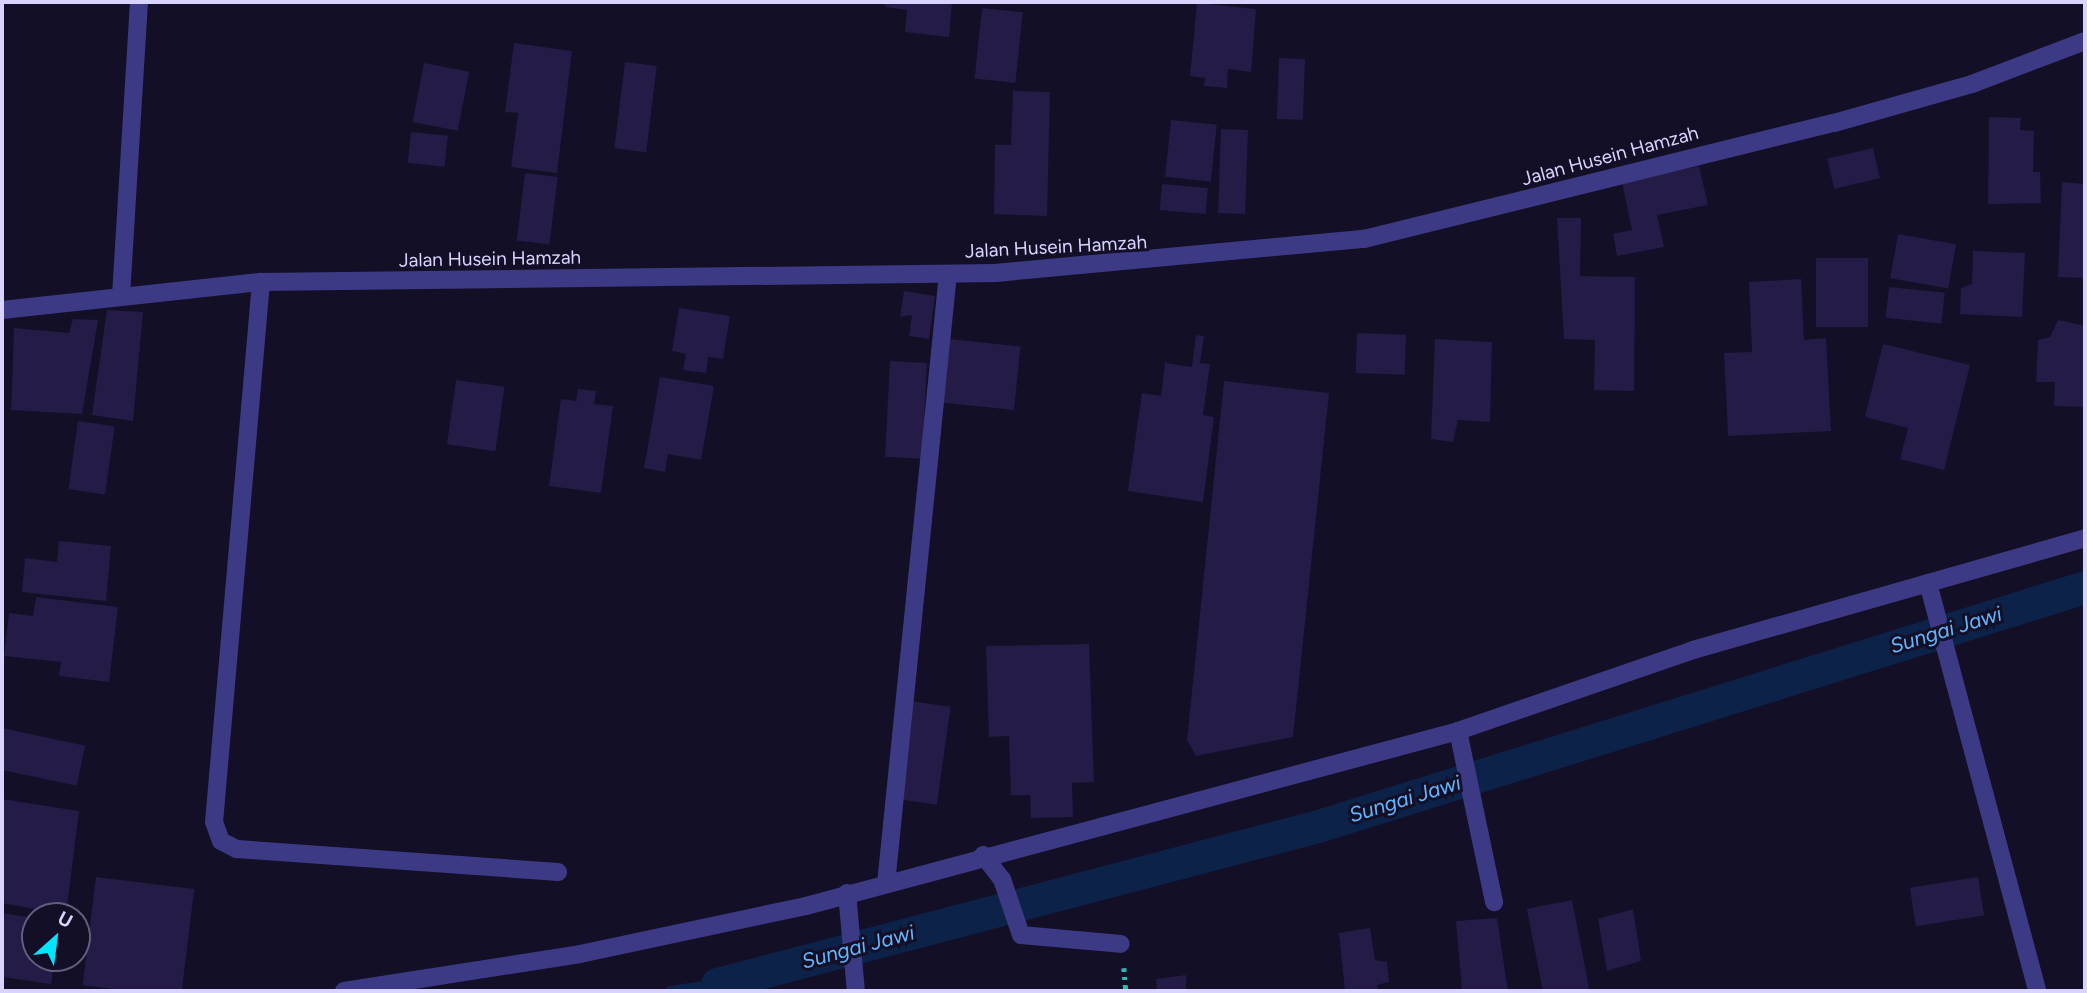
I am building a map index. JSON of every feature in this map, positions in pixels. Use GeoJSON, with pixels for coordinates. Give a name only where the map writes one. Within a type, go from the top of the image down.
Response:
{"type":"FeatureCollection","features":[{"type":"Feature","properties":{"kind":"street"},"geometry":{"type":"LineString","coordinates":[[121,296],[139,2]]}},
{"type":"Feature","properties":{"kind":"street","name":"Jalan Husein Hamzah"},"geometry":{"type":"LineString","coordinates":[[2,310],[261,282],[948,274],[1185,260],[1438,225],[1859,116],[2085,41]]}},
{"type":"Feature","properties":{"kind":"street"},"geometry":{"type":"LineString","coordinates":[[886,884],[948,274]]}},
{"type":"Feature","properties":{"kind":"street"},"geometry":{"type":"LineString","coordinates":[[261,282],[214,822],[222,841],[237,849],[558,872]]}},
{"type":"Feature","properties":{"kind":"street"},"geometry":{"type":"LineString","coordinates":[[344,991],[580,954],[848,901],[886,884],[984,855],[1458,731],[1693,650],[2085,538]]}},
{"type":"Feature","properties":{"kind":"street"},"geometry":{"type":"LineString","coordinates":[[1928,583],[1947,670],[2037,991]]}},
{"type":"Feature","properties":{"kind":"street"},"geometry":{"type":"LineString","coordinates":[[1458,731],[1479,817],[1494,902]]}},
{"type":"Feature","properties":{"kind":"street"},"geometry":{"type":"LineString","coordinates":[[984,855],[1002,879],[1021,935],[1121,944]]}},
{"type":"Feature","properties":{"kind":"street"},"geometry":{"type":"LineString","coordinates":[[848,901],[856,991]]}},
{"type":"Feature","properties":{"kind":"building"},"geometry":{"type":"Polygon","coordinates":[[[885,2],[952,2],[949,37],[905,32],[907,10],[885,7],[885,2]]]}},
{"type":"Feature","properties":{"kind":"building"},"geometry":{"type":"Polygon","coordinates":[[[1197,3],[1256,9],[1251,72],[1228,69],[1227,88],[1204,86],[1205,78],[1190,76],[1197,3]]]}},
{"type":"Feature","properties":{"kind":"building"},"geometry":{"type":"Polygon","coordinates":[[[982,8],[1023,12],[1015,83],[975,79],[982,8]]]}},
{"type":"Feature","properties":{"kind":"building"},"geometry":{"type":"Polygon","coordinates":[[[514,43],[572,51],[557,173],[511,167],[518,113],[505,112],[514,43]]]}},
{"type":"Feature","properties":{"kind":"building"},"geometry":{"type":"Polygon","coordinates":[[[1279,58],[1305,59],[1303,120],[1277,119],[1279,58]]]}},
{"type":"Feature","properties":{"kind":"building"},"geometry":{"type":"Polygon","coordinates":[[[625,62],[657,66],[646,152],[614,148],[625,62]]]}},
{"type":"Feature","properties":{"kind":"building"},"geometry":{"type":"Polygon","coordinates":[[[424,63],[469,72],[458,131],[413,122],[424,63]]]}},
{"type":"Feature","properties":{"kind":"building"},"geometry":{"type":"Polygon","coordinates":[[[1013,91],[1050,92],[1047,216],[994,214],[995,145],[1011,145],[1013,91]]]}},
{"type":"Feature","properties":{"kind":"building"},"geometry":{"type":"Polygon","coordinates":[[[1989,117],[2021,118],[2020,130],[2034,131],[2033,172],[2040,172],[2041,203],[1988,204],[1989,117]]]}},
{"type":"Feature","properties":{"kind":"building"},"geometry":{"type":"Polygon","coordinates":[[[1171,120],[1217,125],[1211,181],[1165,177],[1171,120]]]}},
{"type":"Feature","properties":{"kind":"building"},"geometry":{"type":"Polygon","coordinates":[[[1221,129],[1248,130],[1245,214],[1218,213],[1221,129]]]}},
{"type":"Feature","properties":{"kind":"building"},"geometry":{"type":"Polygon","coordinates":[[[411,132],[448,136],[445,167],[408,163],[411,132]]]}},
{"type":"Feature","properties":{"kind":"building"},"geometry":{"type":"Polygon","coordinates":[[[1873,148],[1880,178],[1834,189],[1827,159],[1873,148]]]}},
{"type":"Feature","properties":{"kind":"building"},"geometry":{"type":"Polygon","coordinates":[[[1699,166],[1708,205],[1657,215],[1664,247],[1617,256],[1613,234],[1632,230],[1622,182],[1699,166]]]}},
{"type":"Feature","properties":{"kind":"building"},"geometry":{"type":"Polygon","coordinates":[[[525,173],[558,177],[549,245],[517,240],[525,173]]]}},
{"type":"Feature","properties":{"kind":"building"},"geometry":{"type":"Polygon","coordinates":[[[2062,182],[2085,184],[2085,278],[2058,277],[2062,182]]]}},
{"type":"Feature","properties":{"kind":"building"},"geometry":{"type":"Polygon","coordinates":[[[1162,184],[1208,188],[1206,214],[1160,210],[1162,184]]]}},
{"type":"Feature","properties":{"kind":"building"},"geometry":{"type":"Polygon","coordinates":[[[1557,218],[1581,218],[1580,276],[1635,277],[1634,391],[1594,390],[1595,340],[1564,339],[1557,218]]]}},
{"type":"Feature","properties":{"kind":"building"},"geometry":{"type":"Polygon","coordinates":[[[1898,234],[1956,244],[1948,289],[1890,278],[1898,234]]]}},
{"type":"Feature","properties":{"kind":"building"},"geometry":{"type":"Polygon","coordinates":[[[1973,251],[2025,253],[2022,317],[1960,314],[1961,288],[1972,284],[1973,251]]]}},
{"type":"Feature","properties":{"kind":"building"},"geometry":{"type":"Polygon","coordinates":[[[1816,258],[1868,258],[1868,327],[1816,327],[1816,258]]]}},
{"type":"Feature","properties":{"kind":"building"},"geometry":{"type":"Polygon","coordinates":[[[1801,279],[1804,340],[1826,338],[1831,431],[1728,436],[1724,353],[1752,352],[1749,282],[1801,279]]]}},
{"type":"Feature","properties":{"kind":"building"},"geometry":{"type":"Polygon","coordinates":[[[1889,287],[1945,293],[1941,324],[1886,318],[1889,287]]]}},
{"type":"Feature","properties":{"kind":"building"},"geometry":{"type":"Polygon","coordinates":[[[904,291],[935,296],[929,339],[909,336],[912,315],[900,317],[904,291]]]}},
{"type":"Feature","properties":{"kind":"building"},"geometry":{"type":"Polygon","coordinates":[[[679,308],[730,316],[723,359],[708,357],[706,373],[683,370],[686,354],[672,351],[679,308]]]}},
{"type":"Feature","properties":{"kind":"building"},"geometry":{"type":"Polygon","coordinates":[[[107,310],[143,312],[133,421],[92,415],[107,310]]]}},
{"type":"Feature","properties":{"kind":"building"},"geometry":{"type":"Polygon","coordinates":[[[73,319],[98,320],[82,414],[11,410],[14,328],[69,333],[73,319]]]}},
{"type":"Feature","properties":{"kind":"building"},"geometry":{"type":"Polygon","coordinates":[[[2058,320],[2085,326],[2085,407],[2054,406],[2055,382],[2036,382],[2038,340],[2050,337],[2058,320]]]}},
{"type":"Feature","properties":{"kind":"building"},"geometry":{"type":"Polygon","coordinates":[[[1357,333],[1406,335],[1405,375],[1356,373],[1357,333]]]}},
{"type":"Feature","properties":{"kind":"building"},"geometry":{"type":"Polygon","coordinates":[[[1196,335],[1204,336],[1200,363],[1210,364],[1203,415],[1214,417],[1203,502],[1128,491],[1142,393],[1161,396],[1165,363],[1192,367],[1196,335]]]}},
{"type":"Feature","properties":{"kind":"building"},"geometry":{"type":"Polygon","coordinates":[[[950,339],[1021,346],[1014,410],[943,403],[950,339]]]}},
{"type":"Feature","properties":{"kind":"building"},"geometry":{"type":"Polygon","coordinates":[[[1435,339],[1492,342],[1490,422],[1458,420],[1453,442],[1431,439],[1435,339]]]}},
{"type":"Feature","properties":{"kind":"building"},"geometry":{"type":"Polygon","coordinates":[[[1883,344],[1970,365],[1944,470],[1900,459],[1908,428],[1865,417],[1883,344]]]}},
{"type":"Feature","properties":{"kind":"building"},"geometry":{"type":"Polygon","coordinates":[[[890,361],[927,363],[922,459],[885,457],[890,361]]]}},
{"type":"Feature","properties":{"kind":"building"},"geometry":{"type":"Polygon","coordinates":[[[660,377],[714,386],[701,460],[668,454],[665,472],[644,468],[660,377]]]}},
{"type":"Feature","properties":{"kind":"building"},"geometry":{"type":"Polygon","coordinates":[[[456,380],[505,387],[495,451],[447,444],[456,380]]]}},
{"type":"Feature","properties":{"kind":"building"},"geometry":{"type":"Polygon","coordinates":[[[1224,381],[1329,393],[1293,737],[1196,756],[1187,740],[1224,381]]]}},
{"type":"Feature","properties":{"kind":"building"},"geometry":{"type":"Polygon","coordinates":[[[578,389],[596,391],[594,404],[613,406],[601,493],[549,486],[561,399],[576,401],[578,389]]]}},
{"type":"Feature","properties":{"kind":"building"},"geometry":{"type":"Polygon","coordinates":[[[78,421],[115,426],[105,494],[68,489],[78,421]]]}},
{"type":"Feature","properties":{"kind":"building"},"geometry":{"type":"Polygon","coordinates":[[[59,541],[111,546],[106,601],[22,592],[25,558],[57,562],[59,541]]]}},
{"type":"Feature","properties":{"kind":"building"},"geometry":{"type":"Polygon","coordinates":[[[36,597],[118,607],[109,682],[59,676],[61,662],[4,656],[9,613],[33,616],[36,597]]]}},
{"type":"Feature","properties":{"kind":"building"},"geometry":{"type":"Polygon","coordinates":[[[1089,644],[1094,782],[1072,783],[1073,817],[1031,818],[1030,795],[1011,795],[1009,736],[989,737],[986,646],[1089,644]]]}},
{"type":"Feature","properties":{"kind":"building"},"geometry":{"type":"Polygon","coordinates":[[[910,701],[951,707],[937,805],[896,799],[910,701]]]}},
{"type":"Feature","properties":{"kind":"building"},"geometry":{"type":"Polygon","coordinates":[[[2,728],[85,746],[77,786],[2,770],[2,728]]]}},
{"type":"Feature","properties":{"kind":"building"},"geometry":{"type":"Polygon","coordinates":[[[2,799],[79,811],[68,902],[21,902],[21,907],[2,903],[2,799]]]}},
{"type":"Feature","properties":{"kind":"building"},"geometry":{"type":"Polygon","coordinates":[[[96,877],[194,889],[182,991],[130,991],[83,985],[84,972],[91,972],[91,918],[96,877]]]}},
{"type":"Feature","properties":{"kind":"building"},"geometry":{"type":"Polygon","coordinates":[[[1978,877],[1984,916],[1916,926],[1910,888],[1978,877]]]}},
{"type":"Feature","properties":{"kind":"building"},"geometry":{"type":"Polygon","coordinates":[[[1572,900],[1589,988],[1543,991],[1527,909],[1572,900]]]}},
{"type":"Feature","properties":{"kind":"building"},"geometry":{"type":"Polygon","coordinates":[[[1633,909],[1641,961],[1607,971],[1598,919],[1633,909]]]}},
{"type":"Feature","properties":{"kind":"building"},"geometry":{"type":"Polygon","coordinates":[[[2,913],[21,916],[21,972],[53,972],[51,984],[2,977],[2,913]]]}},
{"type":"Feature","properties":{"kind":"building"},"geometry":{"type":"Polygon","coordinates":[[[1497,918],[1508,991],[1462,991],[1456,921],[1497,918]]]}},
{"type":"Feature","properties":{"kind":"building"},"geometry":{"type":"Polygon","coordinates":[[[1370,928],[1375,960],[1387,962],[1389,982],[1377,985],[1378,991],[1345,991],[1339,933],[1370,928]]]}},
{"type":"Feature","properties":{"kind":"building"},"geometry":{"type":"Polygon","coordinates":[[[1186,975],[1186,991],[1157,991],[1156,979],[1186,975]]]}},
{"type":"Feature","properties":{"kind":"waterway","name":"Sungai Jawi"},"geometry":{"type":"LineString","coordinates":[[717,984],[1318,826],[2085,587]]}},
{"type":"Feature","properties":{"kind":"waterway"},"geometry":{"type":"LineString","coordinates":[[670,991],[717,984]]}}]}
